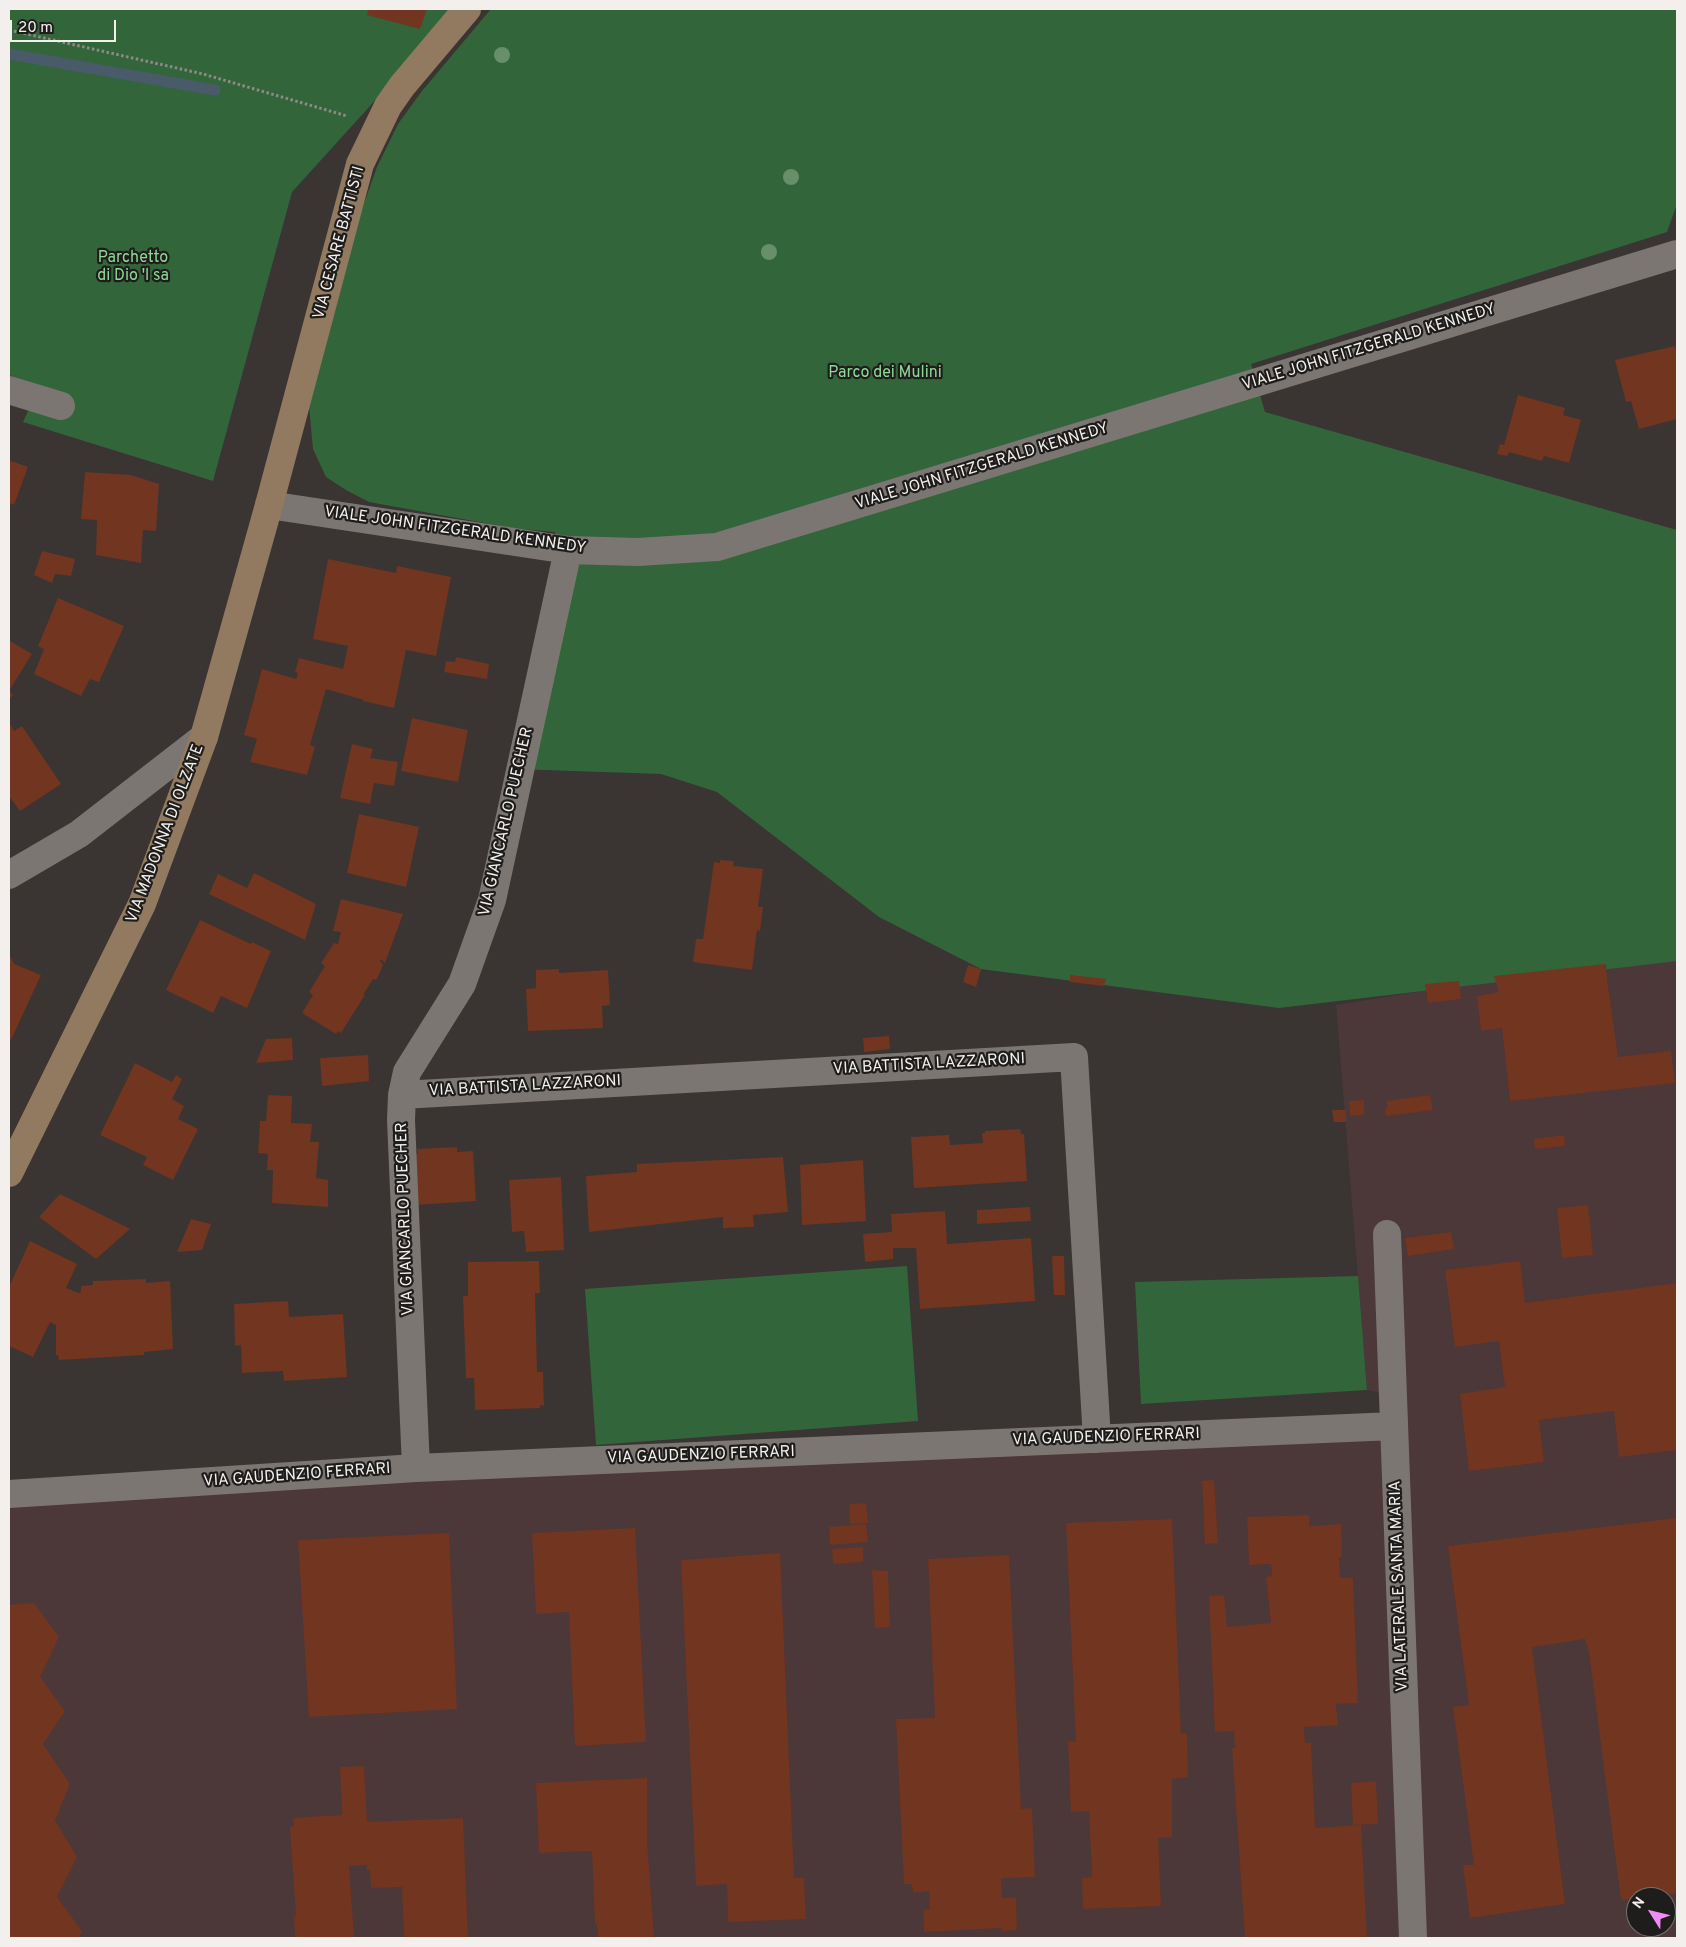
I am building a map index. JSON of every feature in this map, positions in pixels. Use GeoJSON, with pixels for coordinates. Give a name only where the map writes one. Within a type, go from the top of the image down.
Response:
{"type":"FeatureCollection","features":[{"type":"Feature","properties":{"kind":"street","name":"VIA CESARE BATTISTI"},"geometry":{"type":"LineString","coordinates":[[269,505],[360,164],[388,106],[402,86],[467,9]]}},
{"type":"Feature","properties":{"kind":"street","name":"VIALE JOHN FITZGERALD KENNEDY"},"geometry":{"type":"LineString","coordinates":[[269,505],[568,550],[638,552],[717,547],[1677,254]]}},
{"type":"Feature","properties":{"kind":"street"},"geometry":{"type":"LineString","coordinates":[[9,390],[61,406]]}},
{"type":"Feature","properties":{"kind":"street","name":"VIA MADONNA DI OLZATE"},"geometry":{"type":"LineString","coordinates":[[9,1173],[142,904],[204,737],[269,505]]}},
{"type":"Feature","properties":{"kind":"street","name":"VIA GIANCARLO PUECHER"},"geometry":{"type":"LineString","coordinates":[[416,1468],[401,1120],[402,1095],[407,1072],[462,984],[492,900],[568,550]]}},
{"type":"Feature","properties":{"kind":"street"},"geometry":{"type":"LineString","coordinates":[[9,875],[79,834],[204,737]]}},
{"type":"Feature","properties":{"kind":"street","name":"VIA BATTISTA LAZZARONI"},"geometry":{"type":"LineString","coordinates":[[402,1095],[1074,1057],[1097,1439]]}},
{"type":"Feature","properties":{"kind":"street","name":"VIA LATERALE SANTA MARIA"},"geometry":{"type":"LineString","coordinates":[[1387,1234],[1413,1938]]}},
{"type":"Feature","properties":{"kind":"street","name":"VIA GAUDENZIO FERRARI"},"geometry":{"type":"LineString","coordinates":[[9,1494],[416,1468],[1394,1426]]}},
{"type":"Feature","properties":{"kind":"path"},"geometry":{"type":"LineString","coordinates":[[9,30],[203,74],[378,126]]}},
{"type":"Feature","properties":{"kind":"shaded area"},"geometry":{"type":"Polygon","coordinates":[[[1677,950],[1677,1938],[1423,1938],[1398,1397],[1367,1390],[1336,1005],[1677,950]]]}},
{"type":"Feature","properties":{"kind":"shaded area"},"geometry":{"type":"Polygon","coordinates":[[[1392,1428],[1409,1938],[9,1938],[9,1499],[1392,1428]]]}},
{"type":"Feature","properties":{"kind":"green space","name":"Parchetto di Dio 'l sa"},"geometry":{"type":"Polygon","coordinates":[[[9,9],[458,9],[292,192],[213,481],[23,422],[40,385],[9,375],[9,9]]]}},
{"type":"Feature","properties":{"kind":"green space","name":"Parco dei Mulini"},"geometry":{"type":"Polygon","coordinates":[[[491,9],[1677,9],[1677,204],[1667,232],[1251,364],[1265,412],[1677,530],[1677,961],[1279,1008],[981,969],[879,917],[717,792],[661,774],[515,769],[549,587],[555,532],[512,528],[369,502],[326,477],[313,449],[309,406],[357,223],[377,167],[398,124],[422,91],[491,9]]]}},
{"type":"Feature","properties":{"kind":"green space"},"geometry":{"type":"Polygon","coordinates":[[[907,1266],[918,1421],[596,1445],[585,1289],[907,1266]]]}},
{"type":"Feature","properties":{"kind":"green space"},"geometry":{"type":"Polygon","coordinates":[[[1358,1276],[1367,1390],[1141,1404],[1135,1282],[1358,1276]]]}},
{"type":"Feature","properties":{"kind":"building"},"geometry":{"type":"Polygon","coordinates":[[[368,9],[427,9],[420,29],[367,15],[368,9]]]}},
{"type":"Feature","properties":{"kind":"building"},"geometry":{"type":"Polygon","coordinates":[[[1675,346],[1677,354],[1677,419],[1639,429],[1631,401],[1626,402],[1615,360],[1675,346]]]}},
{"type":"Feature","properties":{"kind":"building"},"geometry":{"type":"Polygon","coordinates":[[[1518,395],[1565,408],[1563,415],[1581,420],[1569,463],[1544,456],[1542,461],[1509,452],[1507,456],[1497,454],[1500,444],[1504,445],[1518,395]]]}},
{"type":"Feature","properties":{"kind":"building"},"geometry":{"type":"Polygon","coordinates":[[[9,460],[28,467],[14,505],[9,503],[9,460]]]}},
{"type":"Feature","properties":{"kind":"building"},"geometry":{"type":"Polygon","coordinates":[[[85,472],[131,475],[159,484],[156,531],[143,530],[141,563],[96,555],[97,520],[81,519],[85,472]]]}},
{"type":"Feature","properties":{"kind":"building"},"geometry":{"type":"Polygon","coordinates":[[[42,551],[75,559],[71,576],[55,574],[52,583],[34,575],[42,551]]]}},
{"type":"Feature","properties":{"kind":"building"},"geometry":{"type":"Polygon","coordinates":[[[328,559],[396,573],[397,566],[451,577],[436,656],[406,650],[394,708],[363,701],[326,689],[310,745],[315,747],[307,775],[250,762],[257,739],[244,735],[262,669],[296,679],[298,673],[295,672],[299,658],[343,669],[348,646],[313,639],[328,559]]]}},
{"type":"Feature","properties":{"kind":"building"},"geometry":{"type":"Polygon","coordinates":[[[58,598],[124,626],[99,682],[90,679],[81,696],[34,674],[44,649],[38,646],[58,598]]]}},
{"type":"Feature","properties":{"kind":"building"},"geometry":{"type":"Polygon","coordinates":[[[10,641],[32,654],[9,691],[9,642],[10,641]]]}},
{"type":"Feature","properties":{"kind":"building"},"geometry":{"type":"Polygon","coordinates":[[[456,657],[489,664],[487,679],[444,672],[446,661],[455,662],[456,657]]]}},
{"type":"Feature","properties":{"kind":"building"},"geometry":{"type":"Polygon","coordinates":[[[9,691],[13,695],[9,699],[9,691]]]}},
{"type":"Feature","properties":{"kind":"building"},"geometry":{"type":"Polygon","coordinates":[[[412,718],[468,730],[458,782],[401,771],[412,718]]]}},
{"type":"Feature","properties":{"kind":"building"},"geometry":{"type":"Polygon","coordinates":[[[9,722],[14,731],[22,726],[61,784],[20,811],[9,796],[9,722]]]}},
{"type":"Feature","properties":{"kind":"building"},"geometry":{"type":"Polygon","coordinates":[[[352,744],[373,749],[370,758],[398,762],[394,786],[374,783],[370,804],[340,798],[352,744]]]}},
{"type":"Feature","properties":{"kind":"building"},"geometry":{"type":"Polygon","coordinates":[[[359,814],[419,827],[406,887],[347,873],[359,814]]]}},
{"type":"Feature","properties":{"kind":"building"},"geometry":{"type":"Polygon","coordinates":[[[720,860],[734,861],[733,866],[763,869],[758,907],[763,907],[760,931],[757,930],[752,970],[693,962],[696,939],[703,939],[714,862],[720,863],[720,860]]]}},
{"type":"Feature","properties":{"kind":"building"},"geometry":{"type":"Polygon","coordinates":[[[254,873],[316,904],[305,940],[209,894],[218,874],[247,888],[254,873]]]}},
{"type":"Feature","properties":{"kind":"building"},"geometry":{"type":"Polygon","coordinates":[[[341,899],[403,914],[385,963],[381,959],[380,961],[383,964],[379,975],[376,980],[373,979],[341,1033],[338,1031],[336,1034],[302,1013],[313,995],[309,992],[325,966],[321,963],[334,943],[338,944],[341,932],[333,931],[341,899]]]}},
{"type":"Feature","properties":{"kind":"building"},"geometry":{"type":"Polygon","coordinates":[[[200,920],[251,944],[252,942],[271,951],[247,1008],[221,996],[213,1013],[166,990],[200,920]]]}},
{"type":"Feature","properties":{"kind":"building"},"geometry":{"type":"Polygon","coordinates":[[[9,954],[14,964],[41,975],[11,1040],[9,1039],[9,954]]]}},
{"type":"Feature","properties":{"kind":"building"},"geometry":{"type":"Polygon","coordinates":[[[1606,964],[1618,1057],[1671,1051],[1675,1083],[1510,1101],[1502,1028],[1481,1031],[1477,996],[1499,992],[1494,976],[1606,964]]]}},
{"type":"Feature","properties":{"kind":"building"},"geometry":{"type":"Polygon","coordinates":[[[968,965],[981,969],[976,987],[963,982],[968,965]]]}},
{"type":"Feature","properties":{"kind":"building"},"geometry":{"type":"Polygon","coordinates":[[[559,969],[559,973],[608,970],[610,1005],[602,1006],[603,1028],[528,1031],[526,989],[536,988],[536,970],[559,969]]]}},
{"type":"Feature","properties":{"kind":"building"},"geometry":{"type":"Polygon","coordinates":[[[1070,975],[1106,979],[1104,986],[1070,982],[1070,975]]]}},
{"type":"Feature","properties":{"kind":"building"},"geometry":{"type":"Polygon","coordinates":[[[1459,981],[1461,999],[1428,1003],[1425,984],[1459,981]]]}},
{"type":"Feature","properties":{"kind":"building"},"geometry":{"type":"Polygon","coordinates":[[[889,1036],[890,1049],[864,1052],[863,1038],[889,1036]]]}},
{"type":"Feature","properties":{"kind":"building"},"geometry":{"type":"Polygon","coordinates":[[[292,1038],[293,1060],[256,1063],[266,1039],[292,1038]]]}},
{"type":"Feature","properties":{"kind":"building"},"geometry":{"type":"Polygon","coordinates":[[[368,1055],[369,1081],[322,1086],[320,1058],[368,1055]]]}},
{"type":"Feature","properties":{"kind":"building"},"geometry":{"type":"Polygon","coordinates":[[[135,1063],[172,1082],[176,1075],[182,1079],[172,1099],[184,1106],[178,1119],[198,1129],[173,1180],[143,1165],[147,1157],[100,1135],[135,1063]]]}},
{"type":"Feature","properties":{"kind":"building"},"geometry":{"type":"Polygon","coordinates":[[[268,1095],[292,1096],[291,1123],[312,1124],[310,1142],[319,1142],[316,1178],[328,1180],[328,1207],[272,1203],[273,1170],[267,1170],[268,1154],[258,1153],[260,1121],[266,1121],[268,1095]]]}},
{"type":"Feature","properties":{"kind":"building"},"geometry":{"type":"Polygon","coordinates":[[[1430,1095],[1433,1110],[1386,1116],[1385,1108],[1387,1108],[1387,1101],[1430,1095]]]}},
{"type":"Feature","properties":{"kind":"building"},"geometry":{"type":"Polygon","coordinates":[[[1364,1100],[1364,1115],[1350,1116],[1349,1101],[1364,1100]]]}},
{"type":"Feature","properties":{"kind":"building"},"geometry":{"type":"Polygon","coordinates":[[[1332,1110],[1346,1110],[1346,1122],[1334,1122],[1332,1110]]]}},
{"type":"Feature","properties":{"kind":"building"},"geometry":{"type":"Polygon","coordinates":[[[1020,1129],[1021,1134],[1024,1134],[1027,1181],[914,1188],[911,1137],[949,1135],[950,1145],[983,1143],[982,1133],[985,1133],[985,1131],[1020,1129]]]}},
{"type":"Feature","properties":{"kind":"building"},"geometry":{"type":"Polygon","coordinates":[[[1564,1135],[1565,1146],[1535,1149],[1534,1139],[1564,1135]]]}},
{"type":"Feature","properties":{"kind":"building"},"geometry":{"type":"Polygon","coordinates":[[[457,1147],[457,1152],[473,1151],[476,1201],[416,1205],[413,1154],[418,1154],[417,1149],[457,1147]]]}},
{"type":"Feature","properties":{"kind":"building"},"geometry":{"type":"Polygon","coordinates":[[[783,1157],[788,1212],[753,1215],[754,1227],[723,1228],[723,1217],[589,1232],[586,1176],[637,1172],[637,1164],[783,1157]]]}},
{"type":"Feature","properties":{"kind":"building"},"geometry":{"type":"Polygon","coordinates":[[[863,1160],[866,1221],[802,1225],[800,1165],[863,1160]]]}},
{"type":"Feature","properties":{"kind":"building"},"geometry":{"type":"Polygon","coordinates":[[[561,1177],[564,1250],[526,1252],[524,1231],[512,1232],[509,1180],[561,1177]]]}},
{"type":"Feature","properties":{"kind":"building"},"geometry":{"type":"Polygon","coordinates":[[[60,1194],[130,1229],[96,1259],[39,1217],[60,1194]]]}},
{"type":"Feature","properties":{"kind":"building"},"geometry":{"type":"Polygon","coordinates":[[[1588,1205],[1593,1255],[1562,1258],[1557,1208],[1588,1205]]]}},
{"type":"Feature","properties":{"kind":"building"},"geometry":{"type":"Polygon","coordinates":[[[1030,1207],[1031,1221],[977,1224],[977,1210],[1030,1207]]]}},
{"type":"Feature","properties":{"kind":"building"},"geometry":{"type":"Polygon","coordinates":[[[945,1211],[947,1244],[1031,1238],[1035,1301],[920,1309],[916,1248],[893,1248],[893,1259],[865,1262],[863,1234],[892,1232],[891,1214],[945,1211]]]}},
{"type":"Feature","properties":{"kind":"building"},"geometry":{"type":"Polygon","coordinates":[[[191,1219],[211,1224],[202,1250],[177,1252],[191,1219]]]}},
{"type":"Feature","properties":{"kind":"building"},"geometry":{"type":"Polygon","coordinates":[[[1451,1232],[1454,1249],[1408,1256],[1405,1238],[1451,1232]]]}},
{"type":"Feature","properties":{"kind":"building"},"geometry":{"type":"Polygon","coordinates":[[[30,1241],[77,1264],[66,1288],[79,1293],[81,1292],[81,1286],[93,1285],[93,1281],[146,1279],[146,1283],[170,1281],[173,1349],[144,1352],[144,1355],[59,1360],[58,1355],[56,1355],[56,1325],[50,1322],[33,1357],[9,1346],[9,1287],[30,1241]]]}},
{"type":"Feature","properties":{"kind":"building"},"geometry":{"type":"Polygon","coordinates":[[[1052,1256],[1064,1256],[1065,1295],[1054,1295],[1052,1256]]]}},
{"type":"Feature","properties":{"kind":"building"},"geometry":{"type":"Polygon","coordinates":[[[539,1261],[540,1293],[535,1293],[537,1372],[543,1372],[544,1406],[540,1405],[540,1408],[475,1410],[474,1378],[466,1378],[463,1296],[468,1296],[468,1262],[539,1261]]]}},
{"type":"Feature","properties":{"kind":"building"},"geometry":{"type":"Polygon","coordinates":[[[1520,1261],[1525,1303],[1677,1283],[1677,1450],[1619,1457],[1614,1411],[1539,1420],[1544,1462],[1469,1471],[1460,1394],[1505,1387],[1499,1341],[1455,1347],[1445,1270],[1520,1261]]]}},
{"type":"Feature","properties":{"kind":"building"},"geometry":{"type":"Polygon","coordinates":[[[288,1301],[289,1317],[343,1314],[347,1377],[284,1381],[283,1371],[242,1373],[241,1345],[235,1346],[234,1304],[288,1301]]]}},
{"type":"Feature","properties":{"kind":"building"},"geometry":{"type":"Polygon","coordinates":[[[1214,1480],[1218,1543],[1205,1544],[1202,1481],[1214,1480]]]}},
{"type":"Feature","properties":{"kind":"building"},"geometry":{"type":"Polygon","coordinates":[[[866,1503],[868,1523],[850,1524],[849,1504],[866,1503]]]}},
{"type":"Feature","properties":{"kind":"building"},"geometry":{"type":"Polygon","coordinates":[[[1309,1515],[1309,1526],[1341,1524],[1342,1557],[1339,1557],[1340,1578],[1353,1578],[1358,1703],[1336,1704],[1338,1725],[1304,1727],[1305,1743],[1311,1743],[1315,1828],[1361,1825],[1367,1938],[1245,1938],[1232,1748],[1235,1748],[1234,1731],[1215,1732],[1209,1596],[1224,1595],[1227,1627],[1271,1623],[1266,1577],[1272,1576],[1271,1564],[1249,1565],[1247,1517],[1309,1515]]]}},
{"type":"Feature","properties":{"kind":"building"},"geometry":{"type":"Polygon","coordinates":[[[1676,1518],[1677,1893],[1676,1887],[1626,1887],[1626,1899],[1621,1900],[1589,1652],[1585,1639],[1532,1647],[1565,1904],[1470,1918],[1463,1865],[1474,1865],[1453,1707],[1469,1705],[1448,1546],[1676,1518]]]}},
{"type":"Feature","properties":{"kind":"building"},"geometry":{"type":"Polygon","coordinates":[[[1172,1519],[1181,1734],[1187,1734],[1188,1777],[1172,1779],[1172,1837],[1158,1838],[1161,1906],[1083,1909],[1082,1878],[1092,1877],[1089,1811],[1071,1812],[1068,1742],[1076,1742],[1066,1523],[1172,1519]]]}},
{"type":"Feature","properties":{"kind":"building"},"geometry":{"type":"Polygon","coordinates":[[[866,1524],[868,1542],[830,1545],[829,1527],[866,1524]]]}},
{"type":"Feature","properties":{"kind":"building"},"geometry":{"type":"Polygon","coordinates":[[[635,1528],[646,1742],[575,1746],[569,1612],[536,1614],[532,1533],[635,1528]]]}},
{"type":"Feature","properties":{"kind":"building"},"geometry":{"type":"Polygon","coordinates":[[[449,1533],[457,1709],[309,1717],[298,1540],[449,1533]]]}},
{"type":"Feature","properties":{"kind":"building"},"geometry":{"type":"Polygon","coordinates":[[[863,1547],[863,1562],[833,1564],[832,1549],[863,1547]]]}},
{"type":"Feature","properties":{"kind":"building"},"geometry":{"type":"Polygon","coordinates":[[[780,1553],[794,1878],[804,1878],[806,1919],[728,1922],[727,1884],[696,1886],[681,1560],[780,1553]]]}},
{"type":"Feature","properties":{"kind":"building"},"geometry":{"type":"Polygon","coordinates":[[[1009,1555],[1021,1809],[1032,1808],[1035,1877],[1001,1878],[1002,1898],[1016,1897],[1017,1930],[1002,1931],[1002,1928],[924,1932],[923,1910],[930,1909],[929,1891],[913,1893],[912,1884],[904,1884],[896,1719],[935,1718],[928,1559],[1009,1555]]]}},
{"type":"Feature","properties":{"kind":"building"},"geometry":{"type":"Polygon","coordinates":[[[872,1570],[888,1571],[890,1627],[875,1628],[872,1570]]]}},
{"type":"Feature","properties":{"kind":"building"},"geometry":{"type":"Polygon","coordinates":[[[34,1603],[59,1637],[40,1677],[65,1711],[43,1744],[70,1784],[55,1820],[77,1857],[57,1897],[82,1931],[79,1938],[9,1938],[9,1605],[34,1603]]]}},
{"type":"Feature","properties":{"kind":"building"},"geometry":{"type":"Polygon","coordinates":[[[364,1766],[367,1822],[463,1818],[468,1938],[404,1938],[402,1887],[371,1888],[370,1870],[367,1870],[367,1865],[349,1866],[354,1938],[295,1938],[294,1916],[296,1916],[290,1827],[294,1827],[293,1818],[342,1815],[340,1767],[364,1766]]]}},
{"type":"Feature","properties":{"kind":"building"},"geometry":{"type":"Polygon","coordinates":[[[647,1778],[647,1841],[654,1938],[598,1938],[597,1924],[595,1924],[592,1851],[539,1853],[536,1783],[647,1778]]]}},
{"type":"Feature","properties":{"kind":"building"},"geometry":{"type":"Polygon","coordinates":[[[1376,1781],[1378,1824],[1353,1825],[1351,1783],[1376,1781]]]}},
{"type":"Feature","properties":{"kind":"waterway"},"geometry":{"type":"LineString","coordinates":[[9,54],[215,90]]}}]}
